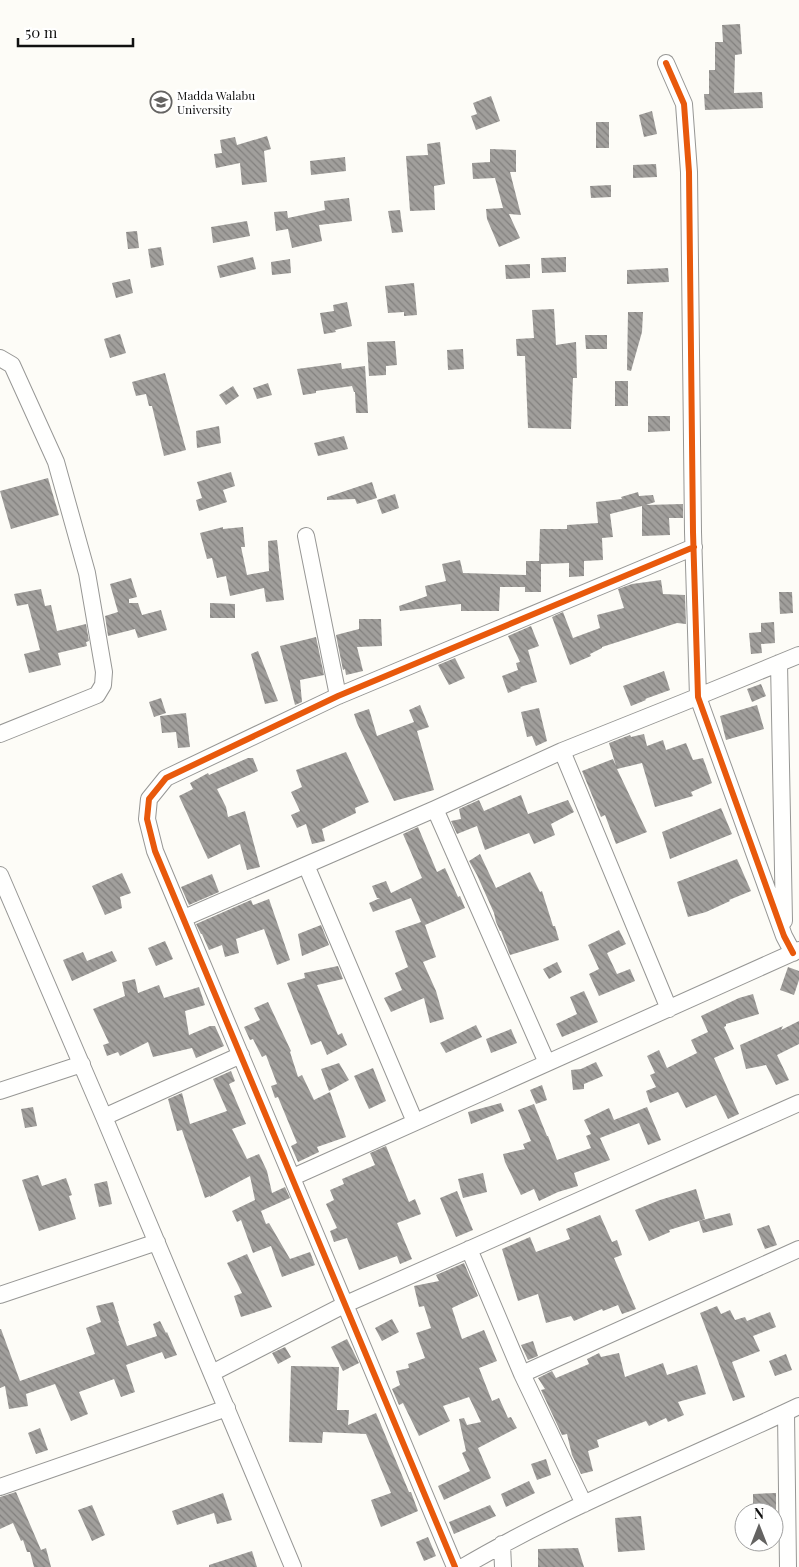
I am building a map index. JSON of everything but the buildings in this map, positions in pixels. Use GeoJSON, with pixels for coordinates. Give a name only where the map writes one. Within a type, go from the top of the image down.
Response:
{"type":"FeatureCollection","features":[{"type":"Feature","properties":{"kind":"street"},"geometry":{"type":"LineString","coordinates":[[293,1177],[796,952],[784,936],[698,697],[694,547],[690,172],[684,104],[666,63]]}},
{"type":"Feature","properties":{"kind":"street"},"geometry":{"type":"LineString","coordinates":[[0,358],[12,365],[56,462],[87,573],[104,672],[103,685],[97,695],[0,734]]}},
{"type":"Feature","properties":{"kind":"street"},"geometry":{"type":"LineString","coordinates":[[306,536],[338,696]]}},
{"type":"Feature","properties":{"kind":"street"},"geometry":{"type":"LineString","coordinates":[[455,1567],[156,852],[147,820],[149,799],[166,778],[338,696],[694,547]]}},
{"type":"Feature","properties":{"kind":"street"},"geometry":{"type":"LineString","coordinates":[[184,918],[562,751],[799,655]]}},
{"type":"Feature","properties":{"kind":"street"},"geometry":{"type":"LineString","coordinates":[[780,663],[784,936]]}},
{"type":"Feature","properties":{"kind":"street"},"geometry":{"type":"LineString","coordinates":[[562,751],[669,1009]]}},
{"type":"Feature","properties":{"kind":"street"},"geometry":{"type":"LineString","coordinates":[[435,808],[547,1063]]}},
{"type":"Feature","properties":{"kind":"street"},"geometry":{"type":"LineString","coordinates":[[306,865],[415,1122]]}},
{"type":"Feature","properties":{"kind":"street"},"geometry":{"type":"LineString","coordinates":[[0,875],[6,905],[82,1064],[293,1567]]}},
{"type":"Feature","properties":{"kind":"street"},"geometry":{"type":"LineString","coordinates":[[104,1117],[241,1055]]}},
{"type":"Feature","properties":{"kind":"street"},"geometry":{"type":"LineString","coordinates":[[0,1091],[82,1064]]}},
{"type":"Feature","properties":{"kind":"street"},"geometry":{"type":"LineString","coordinates":[[212,1373],[346,1304],[799,1103]]}},
{"type":"Feature","properties":{"kind":"street"},"geometry":{"type":"LineString","coordinates":[[0,1295],[157,1242]]}},
{"type":"Feature","properties":{"kind":"street"},"geometry":{"type":"LineString","coordinates":[[522,1374],[799,1249]]}},
{"type":"Feature","properties":{"kind":"street"},"geometry":{"type":"LineString","coordinates":[[469,1250],[522,1374],[584,1504]]}},
{"type":"Feature","properties":{"kind":"street"},"geometry":{"type":"LineString","coordinates":[[0,1487],[227,1408]]}},
{"type":"Feature","properties":{"kind":"street"},"geometry":{"type":"LineString","coordinates":[[464,1567],[502,1544],[584,1504],[792,1410],[788,1567]]}},
{"type":"Feature","properties":{"kind":"street"},"geometry":{"type":"LineString","coordinates":[[502,1544],[503,1567]]}},
{"type":"Feature","properties":{"kind":"cycle path"},"geometry":{"type":"LineString","coordinates":[[666,63],[684,104],[689,172],[693,532],[698,697],[784,936],[793,953]]}},
{"type":"Feature","properties":{"kind":"cycle path"},"geometry":{"type":"LineString","coordinates":[[455,1567],[155,851],[147,819],[149,799],[166,778],[338,696],[694,547]]}},
{"type":"Feature","properties":{"kind":"place","name":"Madda Walabu University"},"geometry":{"type":"Point","coordinates":[161,102]}}]}
